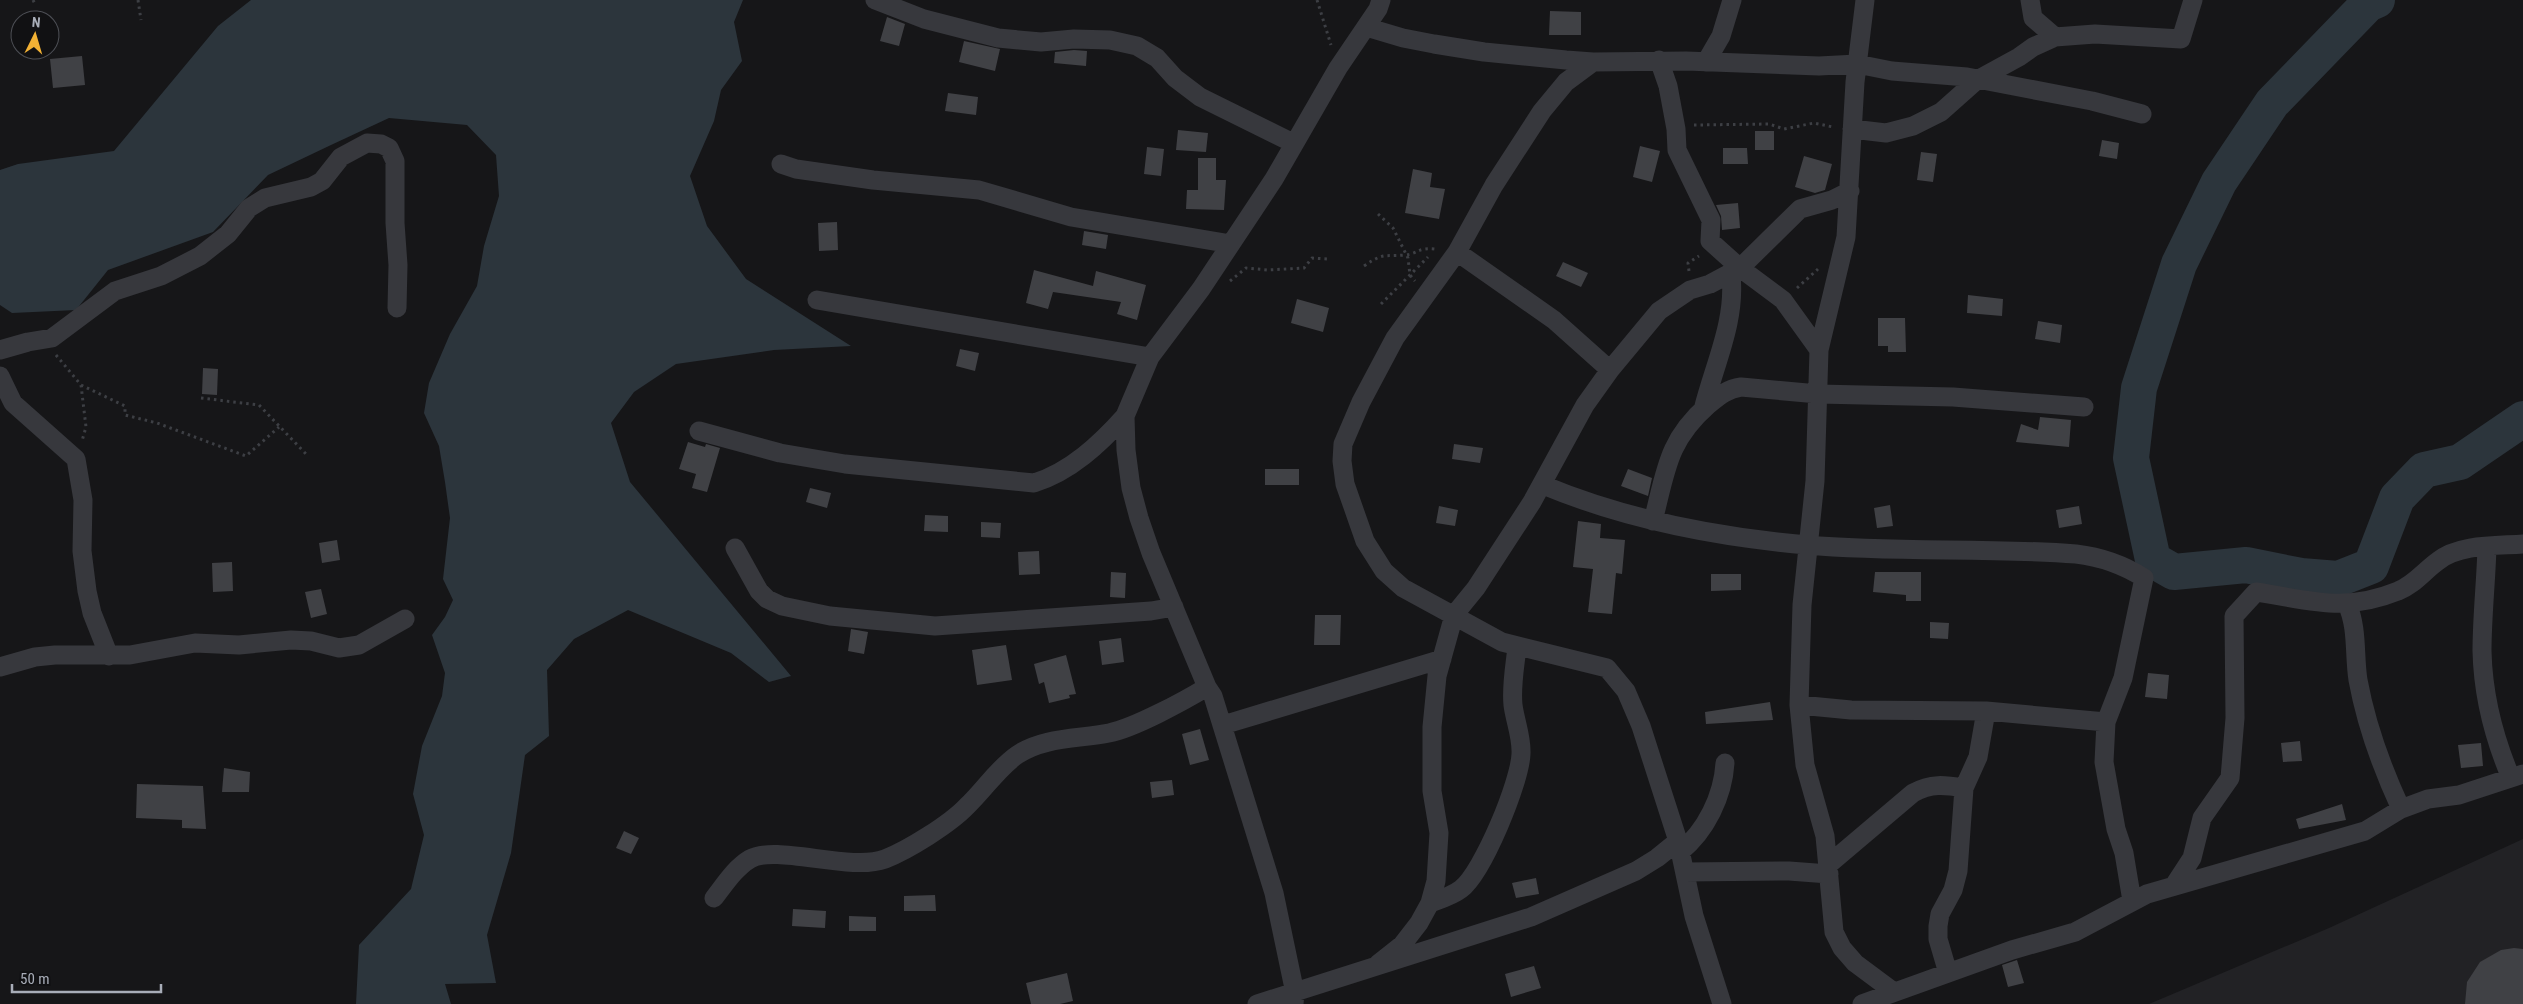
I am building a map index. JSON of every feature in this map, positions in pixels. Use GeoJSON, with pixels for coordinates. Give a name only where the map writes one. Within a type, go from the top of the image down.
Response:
{"type":"FeatureCollection","features":[{"type":"Feature","properties":{"kind":"street"},"geometry":{"type":"LineString","coordinates":[[875,0],[924,19],[998,38],[1041,42],[1074,39],[1110,40],[1137,46],[1157,58],[1175,78],[1200,97],[1293,143]]}},
{"type":"Feature","properties":{"kind":"street"},"geometry":{"type":"LineString","coordinates":[[699,431],[780,453],[845,464],[1034,483],[1051,478],[1108,435],[1125,416],[1150,357],[1201,289],[1274,179],[1293,143],[1338,68],[1378,10],[1381,0]]}},
{"type":"Feature","properties":{"kind":"street"},"geometry":{"type":"LineString","coordinates":[[1706,62],[1721,36],[1732,0]]}},
{"type":"Feature","properties":{"kind":"street"},"geometry":{"type":"LineString","coordinates":[[1865,0],[1857,64],[1845,129],[1850,191],[1846,237],[1819,350],[1815,481],[1802,606],[1799,705],[1805,765],[1819,811],[1829,870],[1834,932],[1842,948],[1856,963],[1894,992]]}},
{"type":"Feature","properties":{"kind":"street"},"geometry":{"type":"LineString","coordinates":[[2030,0],[2033,18],[2055,37]]}},
{"type":"Feature","properties":{"kind":"street"},"geometry":{"type":"LineString","coordinates":[[1845,129],[1886,133],[1913,126],[1941,112],[1977,80],[2002,67],[2033,46],[2055,37],[2096,34],[2180,39],[2193,0]]}},
{"type":"Feature","properties":{"kind":"street"},"geometry":{"type":"LineString","coordinates":[[1366,27],[1403,38],[1476,50],[1593,62],[1659,60],[1804,65],[1857,64],[1892,71],[1977,80],[2092,101],[2142,114]]}},
{"type":"Feature","properties":{"kind":"street"},"geometry":{"type":"LineString","coordinates":[[1659,60],[1668,86],[1676,129],[1677,150],[1711,220],[1710,241],[1735,271],[1783,300],[1819,350]]}},
{"type":"Feature","properties":{"kind":"street"},"geometry":{"type":"LineString","coordinates":[[1593,62],[1566,82],[1547,104],[1494,185],[1456,252],[1395,338],[1361,402],[1343,444],[1342,460],[1345,484],[1365,542],[1384,571],[1403,588],[1454,615],[1481,633],[1517,647],[1585,661],[1607,668],[1626,691],[1641,726],[1679,846],[1694,916],[1722,1004]]}},
{"type":"Feature","properties":{"kind":"street"},"geometry":{"type":"LineString","coordinates":[[0,350],[52,338],[114,291],[161,276],[200,256],[228,234],[250,208],[265,198],[311,187],[322,181],[341,157],[367,143],[381,144],[390,148],[395,161],[395,223],[398,265],[397,308]]}},
{"type":"Feature","properties":{"kind":"street"},"geometry":{"type":"LineString","coordinates":[[781,164],[796,169],[873,180],[979,190],[1071,218],[1231,244]]}},
{"type":"Feature","properties":{"kind":"street"},"geometry":{"type":"LineString","coordinates":[[1378,964],[1402,945],[1419,924],[1430,903],[1436,881],[1439,833],[1432,791],[1432,727],[1437,676],[1454,615],[1476,588],[1542,485],[1585,406],[1610,370],[1659,311],[1690,290],[1735,271],[1800,209],[1832,200],[1850,191]]}},
{"type":"Feature","properties":{"kind":"street"},"geometry":{"type":"LineString","coordinates":[[1456,252],[1554,320],[1610,370]]}},
{"type":"Feature","properties":{"kind":"street"},"geometry":{"type":"LineString","coordinates":[[1703,410],[1726,334],[1735,271]]}},
{"type":"Feature","properties":{"kind":"street"},"geometry":{"type":"LineString","coordinates":[[817,300],[1150,357]]}},
{"type":"Feature","properties":{"kind":"street"},"geometry":{"type":"LineString","coordinates":[[0,376],[13,403],[76,459],[83,500],[82,551],[87,591],[92,613],[109,656]]}},
{"type":"Feature","properties":{"kind":"street"},"geometry":{"type":"LineString","coordinates":[[1653,521],[1664,469],[1681,434],[1703,410],[1730,389],[1741,387],[1818,394],[1953,397],[2084,406]]}},
{"type":"Feature","properties":{"kind":"street"},"geometry":{"type":"LineString","coordinates":[[1125,416],[1126,450],[1131,488],[1152,552],[1207,687],[1213,696],[1274,893],[1294,998]]}},
{"type":"Feature","properties":{"kind":"street"},"geometry":{"type":"LineString","coordinates":[[1542,485],[1600,507],[1717,535],[1808,545],[2034,551],[2098,557],[2122,564],[2144,578],[2123,678],[2106,722],[2104,762],[2107,786],[2124,853],[2132,901]]}},
{"type":"Feature","properties":{"kind":"street"},"geometry":{"type":"LineString","coordinates":[[2175,884],[2192,858],[2202,818],[2230,778],[2235,718],[2234,616],[2256,592],[2323,604],[2347,604],[2400,591],[2412,584],[2439,560],[2454,553],[2487,547],[2523,544]]}},
{"type":"Feature","properties":{"kind":"street"},"geometry":{"type":"LineString","coordinates":[[1862,1004],[2012,950],[2075,932],[2132,901],[2175,884],[2366,831],[2401,808],[2428,799],[2459,795],[2517,776],[2492,726],[2484,680],[2482,633],[2487,547]]}},
{"type":"Feature","properties":{"kind":"street"},"geometry":{"type":"LineString","coordinates":[[735,548],[759,590],[768,599],[782,606],[830,616],[934,626],[1126,613],[1174,607]]}},
{"type":"Feature","properties":{"kind":"street"},"geometry":{"type":"LineString","coordinates":[[2347,604],[2354,628],[2362,697],[2385,772],[2401,808]]}},
{"type":"Feature","properties":{"kind":"street"},"geometry":{"type":"LineString","coordinates":[[0,667],[34,657],[55,655],[109,656],[154,652],[195,643],[239,645],[291,640],[339,648],[359,645],[405,619]]}},
{"type":"Feature","properties":{"kind":"street"},"geometry":{"type":"LineString","coordinates":[[1430,903],[1462,889],[1476,871],[1492,840],[1516,782],[1521,755],[1520,738],[1513,702],[1517,647]]}},
{"type":"Feature","properties":{"kind":"street"},"geometry":{"type":"LineString","coordinates":[[1222,725],[1442,658]]}},
{"type":"Feature","properties":{"kind":"street"},"geometry":{"type":"LineString","coordinates":[[714,898],[741,866],[752,858],[774,855],[864,863],[884,859],[910,846],[956,817],[1017,755],[1050,742],[1110,733],[1187,699],[1207,687]]}},
{"type":"Feature","properties":{"kind":"street"},"geometry":{"type":"LineString","coordinates":[[1799,705],[1851,710],[1986,711],[2106,722]]}},
{"type":"Feature","properties":{"kind":"street"},"geometry":{"type":"LineString","coordinates":[[1948,973],[1939,947],[1938,926],[1940,914],[1953,890],[1958,871],[1964,788],[1978,757],[1986,711]]}},
{"type":"Feature","properties":{"kind":"street"},"geometry":{"type":"LineString","coordinates":[[1257,1004],[1294,998],[1378,964],[1460,941],[1563,904],[1636,872],[1679,846],[1692,842],[1712,810],[1724,780],[1725,763]]}},
{"type":"Feature","properties":{"kind":"street"},"geometry":{"type":"LineString","coordinates":[[1685,872],[1829,870],[1913,793],[1925,786],[1935,785],[1964,788]]}},
{"type":"Feature","properties":{"kind":"path"},"geometry":{"type":"LineString","coordinates":[[138,0],[140,20]]}},
{"type":"Feature","properties":{"kind":"path"},"geometry":{"type":"LineString","coordinates":[[1317,0],[1338,68]]}},
{"type":"Feature","properties":{"kind":"path"},"geometry":{"type":"LineString","coordinates":[[1676,129],[1687,125],[1769,124],[1784,129],[1814,123],[1845,129]]}},
{"type":"Feature","properties":{"kind":"path"},"geometry":{"type":"LineString","coordinates":[[1378,214],[1393,228],[1407,255],[1410,275],[1427,294]]}},
{"type":"Feature","properties":{"kind":"path"},"geometry":{"type":"LineString","coordinates":[[1690,290],[1688,262],[1710,249],[1710,241]]}},
{"type":"Feature","properties":{"kind":"path"},"geometry":{"type":"LineString","coordinates":[[1364,266],[1382,255],[1407,255],[1422,248],[1435,249]]}},
{"type":"Feature","properties":{"kind":"path"},"geometry":{"type":"LineString","coordinates":[[1201,289],[1225,286],[1246,268],[1268,270],[1304,268],[1312,258],[1327,259]]}},
{"type":"Feature","properties":{"kind":"path"},"geometry":{"type":"LineString","coordinates":[[1783,300],[1822,264]]}},
{"type":"Feature","properties":{"kind":"path"},"geometry":{"type":"LineString","coordinates":[[52,350],[81,384],[125,406],[125,415],[157,423],[246,456],[279,427]]}},
{"type":"Feature","properties":{"kind":"path"},"geometry":{"type":"LineString","coordinates":[[76,459],[86,427],[81,384]]}},
{"type":"Feature","properties":{"kind":"path"},"geometry":{"type":"LineString","coordinates":[[201,398],[259,405],[306,454]]}},
{"type":"Feature","properties":{"kind":"shaded area"},"geometry":{"type":"Polygon","coordinates":[[[251,0],[743,0],[734,22],[742,61],[721,90],[714,121],[690,176],[707,226],[746,279],[851,346],[774,350],[676,364],[634,392],[611,423],[630,482],[791,676],[769,682],[731,653],[628,610],[574,639],[547,670],[549,736],[525,755],[511,853],[487,935],[496,983],[445,984],[451,1004],[356,1004],[359,945],[411,889],[424,835],[413,794],[422,746],[442,696],[445,673],[432,635],[445,617],[453,600],[443,579],[450,518],[445,482],[439,446],[424,413],[429,383],[450,334],[477,286],[484,246],[499,196],[496,155],[467,125],[389,118],[268,175],[213,232],[108,270],[76,310],[12,313],[0,305],[0,170],[18,164],[114,151],[218,26],[251,0]]]}},
{"type":"Feature","properties":{"kind":"shaded area"},"geometry":{"type":"Polygon","coordinates":[[[2523,839],[2523,1004],[2149,1004],[2329,928],[2523,839]]]}},
{"type":"Feature","properties":{"kind":"building"},"geometry":{"type":"Polygon","coordinates":[[[1550,11],[1581,12],[1581,35],[1549,35],[1550,11]]]}},
{"type":"Feature","properties":{"kind":"building"},"geometry":{"type":"Polygon","coordinates":[[[887,17],[905,24],[899,46],[880,41],[887,17]]]}},
{"type":"Feature","properties":{"kind":"building"},"geometry":{"type":"Polygon","coordinates":[[[964,41],[1000,49],[995,71],[959,62],[964,41]]]}},
{"type":"Feature","properties":{"kind":"building"},"geometry":{"type":"Polygon","coordinates":[[[1087,51],[1086,66],[1054,63],[1055,52],[1087,51]]]}},
{"type":"Feature","properties":{"kind":"building"},"geometry":{"type":"Polygon","coordinates":[[[82,56],[85,85],[53,88],[50,60],[60,60],[60,58],[82,56]]]}},
{"type":"Feature","properties":{"kind":"building"},"geometry":{"type":"Polygon","coordinates":[[[948,93],[978,97],[976,115],[945,111],[948,93]]]}},
{"type":"Feature","properties":{"kind":"building"},"geometry":{"type":"Polygon","coordinates":[[[1178,130],[1208,133],[1206,152],[1176,150],[1178,130]]]}},
{"type":"Feature","properties":{"kind":"building"},"geometry":{"type":"Polygon","coordinates":[[[1755,131],[1774,131],[1774,150],[1755,150],[1755,131]]]}},
{"type":"Feature","properties":{"kind":"building"},"geometry":{"type":"Polygon","coordinates":[[[2102,140],[2119,143],[2117,159],[2099,156],[2102,140]]]}},
{"type":"Feature","properties":{"kind":"building"},"geometry":{"type":"Polygon","coordinates":[[[1640,146],[1660,151],[1652,182],[1633,177],[1640,146]]]}},
{"type":"Feature","properties":{"kind":"building"},"geometry":{"type":"Polygon","coordinates":[[[1147,147],[1164,149],[1161,176],[1144,174],[1147,147]]]}},
{"type":"Feature","properties":{"kind":"building"},"geometry":{"type":"Polygon","coordinates":[[[1723,148],[1747,148],[1748,164],[1723,164],[1723,148]]]}},
{"type":"Feature","properties":{"kind":"building"},"geometry":{"type":"Polygon","coordinates":[[[1921,152],[1937,154],[1933,182],[1917,180],[1921,152]]]}},
{"type":"Feature","properties":{"kind":"building"},"geometry":{"type":"Polygon","coordinates":[[[1804,156],[1832,164],[1825,190],[1815,193],[1795,187],[1804,156]]]}},
{"type":"Feature","properties":{"kind":"building"},"geometry":{"type":"Polygon","coordinates":[[[1198,158],[1216,158],[1216,180],[1226,180],[1224,210],[1186,209],[1187,190],[1198,190],[1198,158]]]}},
{"type":"Feature","properties":{"kind":"building"},"geometry":{"type":"Polygon","coordinates":[[[1413,169],[1432,173],[1430,187],[1445,189],[1439,219],[1405,213],[1413,169]]]}},
{"type":"Feature","properties":{"kind":"building"},"geometry":{"type":"Polygon","coordinates":[[[1738,203],[1740,228],[1722,230],[1721,216],[1716,205],[1738,203]]]}},
{"type":"Feature","properties":{"kind":"building"},"geometry":{"type":"Polygon","coordinates":[[[837,222],[838,250],[819,251],[818,223],[837,222]]]}},
{"type":"Feature","properties":{"kind":"building"},"geometry":{"type":"Polygon","coordinates":[[[1084,231],[1108,235],[1106,249],[1082,245],[1084,231]]]}},
{"type":"Feature","properties":{"kind":"building"},"geometry":{"type":"Polygon","coordinates":[[[1563,262],[1588,273],[1581,287],[1556,276],[1563,262]]]}},
{"type":"Feature","properties":{"kind":"building"},"geometry":{"type":"Polygon","coordinates":[[[1034,270],[1093,286],[1096,271],[1146,285],[1137,320],[1117,314],[1121,302],[1053,292],[1048,309],[1026,303],[1034,270]]]}},
{"type":"Feature","properties":{"kind":"building"},"geometry":{"type":"Polygon","coordinates":[[[1968,295],[2003,299],[2002,316],[1967,313],[1968,295]]]}},
{"type":"Feature","properties":{"kind":"building"},"geometry":{"type":"Polygon","coordinates":[[[1297,299],[1329,308],[1323,332],[1291,323],[1297,299]]]}},
{"type":"Feature","properties":{"kind":"building"},"geometry":{"type":"Polygon","coordinates":[[[1878,318],[1905,318],[1906,352],[1888,352],[1888,346],[1878,346],[1878,318]]]}},
{"type":"Feature","properties":{"kind":"building"},"geometry":{"type":"Polygon","coordinates":[[[2038,321],[2062,325],[2060,343],[2035,339],[2038,321]]]}},
{"type":"Feature","properties":{"kind":"building"},"geometry":{"type":"Polygon","coordinates":[[[960,349],[979,353],[975,371],[956,366],[960,349]]]}},
{"type":"Feature","properties":{"kind":"building"},"geometry":{"type":"Polygon","coordinates":[[[203,368],[218,369],[217,395],[202,394],[203,368]]]}},
{"type":"Feature","properties":{"kind":"building"},"geometry":{"type":"Polygon","coordinates":[[[2040,417],[2071,420],[2069,447],[2016,442],[2021,424],[2038,430],[2040,417]]]}},
{"type":"Feature","properties":{"kind":"building"},"geometry":{"type":"Polygon","coordinates":[[[688,442],[705,447],[706,444],[720,448],[707,492],[692,488],[696,474],[679,469],[688,442]]]}},
{"type":"Feature","properties":{"kind":"building"},"geometry":{"type":"Polygon","coordinates":[[[1454,444],[1483,448],[1480,463],[1452,459],[1454,444]]]}},
{"type":"Feature","properties":{"kind":"building"},"geometry":{"type":"Polygon","coordinates":[[[1265,469],[1299,469],[1299,485],[1265,485],[1265,469]]]}},
{"type":"Feature","properties":{"kind":"building"},"geometry":{"type":"Polygon","coordinates":[[[1628,469],[1652,478],[1648,496],[1621,486],[1628,469]]]}},
{"type":"Feature","properties":{"kind":"building"},"geometry":{"type":"Polygon","coordinates":[[[810,488],[831,493],[827,508],[806,502],[810,488]]]}},
{"type":"Feature","properties":{"kind":"building"},"geometry":{"type":"Polygon","coordinates":[[[1890,505],[1893,526],[1877,528],[1874,508],[1890,505]]]}},
{"type":"Feature","properties":{"kind":"building"},"geometry":{"type":"Polygon","coordinates":[[[1439,506],[1458,510],[1455,526],[1436,523],[1439,506]]]}},
{"type":"Feature","properties":{"kind":"building"},"geometry":{"type":"Polygon","coordinates":[[[2079,506],[2082,524],[2059,528],[2056,510],[2079,506]]]}},
{"type":"Feature","properties":{"kind":"building"},"geometry":{"type":"Polygon","coordinates":[[[925,515],[948,516],[948,532],[924,531],[925,515]]]}},
{"type":"Feature","properties":{"kind":"building"},"geometry":{"type":"Polygon","coordinates":[[[1578,521],[1601,524],[1600,538],[1625,540],[1622,574],[1616,573],[1612,614],[1588,612],[1593,569],[1573,567],[1578,521]]]}},
{"type":"Feature","properties":{"kind":"building"},"geometry":{"type":"Polygon","coordinates":[[[981,522],[1001,523],[1000,538],[981,537],[981,522]]]}},
{"type":"Feature","properties":{"kind":"building"},"geometry":{"type":"Polygon","coordinates":[[[337,540],[340,560],[322,563],[319,543],[337,540]]]}},
{"type":"Feature","properties":{"kind":"building"},"geometry":{"type":"Polygon","coordinates":[[[1039,551],[1040,574],[1019,575],[1018,552],[1039,551]]]}},
{"type":"Feature","properties":{"kind":"building"},"geometry":{"type":"Polygon","coordinates":[[[232,562],[233,591],[213,592],[212,563],[232,562]]]}},
{"type":"Feature","properties":{"kind":"building"},"geometry":{"type":"Polygon","coordinates":[[[1111,572],[1126,573],[1125,598],[1110,597],[1111,572]]]}},
{"type":"Feature","properties":{"kind":"building"},"geometry":{"type":"Polygon","coordinates":[[[1875,572],[1921,572],[1921,601],[1906,601],[1906,595],[1873,592],[1875,572]]]}},
{"type":"Feature","properties":{"kind":"building"},"geometry":{"type":"Polygon","coordinates":[[[1711,574],[1741,574],[1741,590],[1711,591],[1711,574]]]}},
{"type":"Feature","properties":{"kind":"building"},"geometry":{"type":"Polygon","coordinates":[[[321,589],[327,614],[311,618],[305,592],[321,589]]]}},
{"type":"Feature","properties":{"kind":"building"},"geometry":{"type":"Polygon","coordinates":[[[1315,615],[1341,615],[1340,645],[1314,645],[1315,615]]]}},
{"type":"Feature","properties":{"kind":"building"},"geometry":{"type":"Polygon","coordinates":[[[1930,622],[1949,623],[1948,639],[1930,638],[1930,622]]]}},
{"type":"Feature","properties":{"kind":"building"},"geometry":{"type":"Polygon","coordinates":[[[851,629],[868,632],[864,654],[848,651],[851,629]]]}},
{"type":"Feature","properties":{"kind":"building"},"geometry":{"type":"Polygon","coordinates":[[[1121,638],[1124,662],[1102,665],[1099,641],[1121,638]]]}},
{"type":"Feature","properties":{"kind":"building"},"geometry":{"type":"Polygon","coordinates":[[[1006,645],[1012,680],[977,685],[972,650],[1006,645]]]}},
{"type":"Feature","properties":{"kind":"building"},"geometry":{"type":"Polygon","coordinates":[[[1066,655],[1076,694],[1069,695],[1070,698],[1049,703],[1044,682],[1039,684],[1034,664],[1066,655]]]}},
{"type":"Feature","properties":{"kind":"building"},"geometry":{"type":"Polygon","coordinates":[[[2148,673],[2169,675],[2167,699],[2145,697],[2148,673]]]}},
{"type":"Feature","properties":{"kind":"building"},"geometry":{"type":"Polygon","coordinates":[[[1770,702],[1773,720],[1706,724],[1705,712],[1770,702]]]}},
{"type":"Feature","properties":{"kind":"building"},"geometry":{"type":"Polygon","coordinates":[[[1200,729],[1209,760],[1190,765],[1182,734],[1200,729]]]}},
{"type":"Feature","properties":{"kind":"building"},"geometry":{"type":"Polygon","coordinates":[[[2300,741],[2302,761],[2283,762],[2281,743],[2300,741]]]}},
{"type":"Feature","properties":{"kind":"building"},"geometry":{"type":"Polygon","coordinates":[[[2481,743],[2483,766],[2461,768],[2458,745],[2481,743]]]}},
{"type":"Feature","properties":{"kind":"building"},"geometry":{"type":"Polygon","coordinates":[[[224,768],[250,772],[249,792],[222,792],[224,768]]]}},
{"type":"Feature","properties":{"kind":"building"},"geometry":{"type":"Polygon","coordinates":[[[1172,780],[1174,795],[1152,798],[1150,782],[1172,780]]]}},
{"type":"Feature","properties":{"kind":"building"},"geometry":{"type":"Polygon","coordinates":[[[137,784],[203,786],[206,829],[182,828],[182,820],[136,818],[137,784]]]}},
{"type":"Feature","properties":{"kind":"building"},"geometry":{"type":"Polygon","coordinates":[[[2342,804],[2346,820],[2299,829],[2296,819],[2342,804]]]}},
{"type":"Feature","properties":{"kind":"building"},"geometry":{"type":"Polygon","coordinates":[[[624,831],[639,838],[631,854],[616,848],[624,831]]]}},
{"type":"Feature","properties":{"kind":"building"},"geometry":{"type":"Polygon","coordinates":[[[1536,878],[1539,894],[1516,898],[1512,883],[1536,878]]]}},
{"type":"Feature","properties":{"kind":"building"},"geometry":{"type":"Polygon","coordinates":[[[935,895],[936,911],[904,911],[904,896],[935,895]]]}},
{"type":"Feature","properties":{"kind":"building"},"geometry":{"type":"Polygon","coordinates":[[[793,909],[826,911],[825,928],[792,926],[793,909]]]}},
{"type":"Feature","properties":{"kind":"building"},"geometry":{"type":"Polygon","coordinates":[[[849,916],[876,917],[876,931],[849,931],[849,916]]]}},
{"type":"Feature","properties":{"kind":"building"},"geometry":{"type":"Polygon","coordinates":[[[2523,949],[2523,1004],[2465,1004],[2467,982],[2480,962],[2501,950],[2523,949]]]}},
{"type":"Feature","properties":{"kind":"building"},"geometry":{"type":"Polygon","coordinates":[[[2017,960],[2024,983],[2008,987],[2002,965],[2017,960]]]}},
{"type":"Feature","properties":{"kind":"building"},"geometry":{"type":"Polygon","coordinates":[[[1534,966],[1541,988],[1511,997],[1505,974],[1534,966]]]}},
{"type":"Feature","properties":{"kind":"building"},"geometry":{"type":"Polygon","coordinates":[[[1067,973],[1073,1001],[1060,1004],[1031,1004],[1026,983],[1067,973]]]}},
{"type":"Feature","properties":{"kind":"waterway"},"geometry":{"type":"LineString","coordinates":[[2377,0],[2368,4],[2272,103],[2219,182],[2179,264],[2139,388],[2131,458],[2153,560],[2174,572],[2246,565],[2301,576],[2338,579],[2371,566],[2397,498],[2424,470],[2460,462],[2523,419]]}}]}
